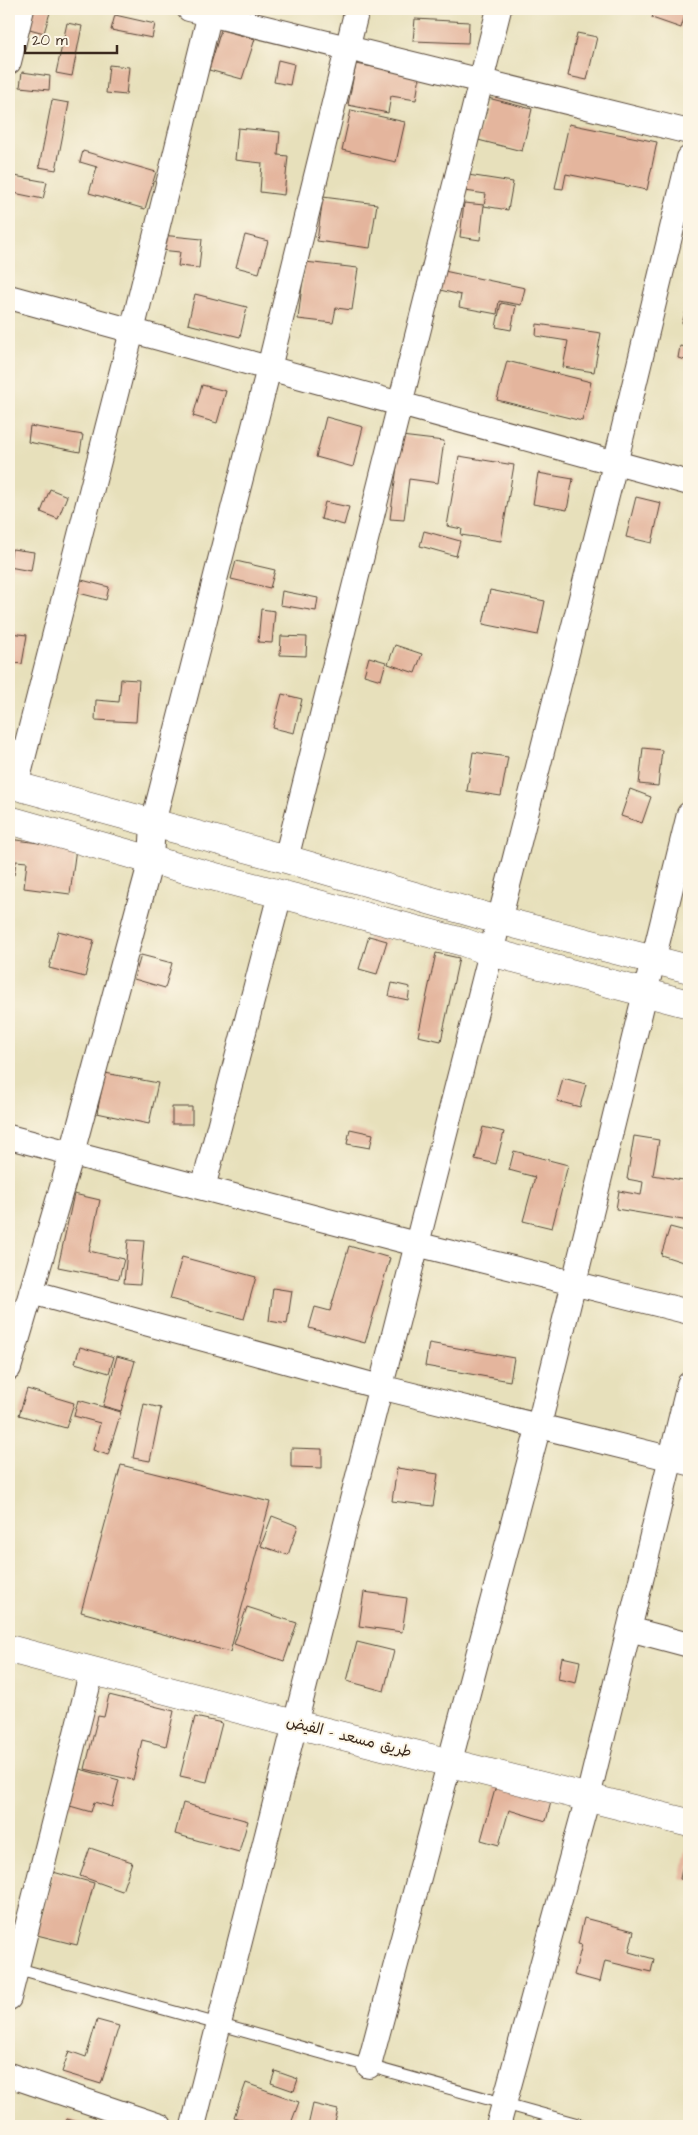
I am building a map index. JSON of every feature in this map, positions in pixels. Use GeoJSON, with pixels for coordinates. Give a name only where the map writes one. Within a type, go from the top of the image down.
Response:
{"type":"FeatureCollection","features":[{"type":"Feature","properties":{"kind":"main road"},"geometry":{"type":"LineString","coordinates":[[12,785],[286,859],[498,920],[689,970]]}},
{"type":"Feature","properties":{"kind":"main road"},"geometry":{"type":"LineString","coordinates":[[9,820],[151,860],[464,942],[490,952],[689,1004]]}},
{"type":"Feature","properties":{"kind":"main road","name":"طريق مسعد - الفيض"},"geometry":{"type":"LineString","coordinates":[[9,1649],[295,1724],[689,1823]]}},
{"type":"Feature","properties":{"kind":"street"},"geometry":{"type":"LineString","coordinates":[[9,62],[22,9]]}},
{"type":"Feature","properties":{"kind":"street"},"geometry":{"type":"LineString","coordinates":[[9,1368],[72,1154],[151,860],[153,823],[358,9]]}},
{"type":"Feature","properties":{"kind":"street"},"geometry":{"type":"LineString","coordinates":[[286,859],[402,404],[499,9]]}},
{"type":"Feature","properties":{"kind":"street"},"geometry":{"type":"LineString","coordinates":[[12,785],[132,331],[203,10],[347,48],[689,132]]}},
{"type":"Feature","properties":{"kind":"street"},"geometry":{"type":"LineString","coordinates":[[193,2126],[615,464],[689,158]]}},
{"type":"Feature","properties":{"kind":"street"},"geometry":{"type":"LineString","coordinates":[[9,297],[689,483]]}},
{"type":"Feature","properties":{"kind":"street"},"geometry":{"type":"LineString","coordinates":[[369,2066],[448,1761],[539,1425],[644,991],[689,814]]}},
{"type":"Feature","properties":{"kind":"street"},"geometry":{"type":"LineString","coordinates":[[203,1188],[280,894]]}},
{"type":"Feature","properties":{"kind":"street"},"geometry":{"type":"LineString","coordinates":[[9,1137],[416,1244],[575,1282],[689,1312]]}},
{"type":"Feature","properties":{"kind":"street"},"geometry":{"type":"LineString","coordinates":[[31,1292],[380,1387],[680,1461]]}},
{"type":"Feature","properties":{"kind":"street"},"geometry":{"type":"LineString","coordinates":[[498,2126],[588,1797],[629,1629],[680,1461],[689,1384]]}},
{"type":"Feature","properties":{"kind":"street"},"geometry":{"type":"LineString","coordinates":[[629,1629],[689,1644]]}},
{"type":"Feature","properties":{"kind":"street"},"geometry":{"type":"LineString","coordinates":[[9,1998],[92,1670]]}},
{"type":"Feature","properties":{"kind":"street"},"geometry":{"type":"LineString","coordinates":[[9,2075],[160,2126]]}},
{"type":"Feature","properties":{"kind":"lane"},"geometry":{"type":"LineString","coordinates":[[16,1968],[585,2126]]}},
{"type":"Feature","properties":{"kind":"building"},"geometry":{"type":"Polygon","coordinates":[[[31,9],[51,9],[44,33],[26,28],[31,9]]]}},
{"type":"Feature","properties":{"kind":"building"},"geometry":{"type":"Polygon","coordinates":[[[655,9],[687,9],[681,28],[652,18],[655,9]]]}},
{"type":"Feature","properties":{"kind":"building"},"geometry":{"type":"Polygon","coordinates":[[[115,15],[155,24],[152,38],[111,30],[115,15]]]}},
{"type":"Feature","properties":{"kind":"building"},"geometry":{"type":"Polygon","coordinates":[[[415,19],[469,22],[468,43],[413,41],[415,19]]]}},
{"type":"Feature","properties":{"kind":"building"},"geometry":{"type":"Polygon","coordinates":[[[67,23],[82,26],[72,76],[56,73],[67,23]]]}},
{"type":"Feature","properties":{"kind":"building"},"geometry":{"type":"Polygon","coordinates":[[[221,30],[255,39],[242,79],[209,70],[221,30]]]}},
{"type":"Feature","properties":{"kind":"building"},"geometry":{"type":"Polygon","coordinates":[[[577,33],[597,37],[587,80],[568,76],[577,33]]]}},
{"type":"Feature","properties":{"kind":"building"},"geometry":{"type":"Polygon","coordinates":[[[278,60],[294,64],[290,85],[274,82],[278,60]]]}},
{"type":"Feature","properties":{"kind":"building"},"geometry":{"type":"Polygon","coordinates":[[[356,64],[420,75],[416,100],[391,96],[388,113],[348,105],[356,64]]]}},
{"type":"Feature","properties":{"kind":"building"},"geometry":{"type":"Polygon","coordinates":[[[109,65],[129,67],[126,95],[106,93],[109,65]]]}},
{"type":"Feature","properties":{"kind":"building"},"geometry":{"type":"Polygon","coordinates":[[[22,72],[50,76],[49,90],[20,87],[22,72]]]}},
{"type":"Feature","properties":{"kind":"building"},"geometry":{"type":"Polygon","coordinates":[[[488,98],[532,109],[522,151],[478,140],[488,98]]]}},
{"type":"Feature","properties":{"kind":"building"},"geometry":{"type":"Polygon","coordinates":[[[52,100],[69,103],[56,170],[39,167],[52,100]]]}},
{"type":"Feature","properties":{"kind":"building"},"geometry":{"type":"Polygon","coordinates":[[[351,110],[405,122],[396,162],[342,150],[351,110]]]}},
{"type":"Feature","properties":{"kind":"building"},"geometry":{"type":"Polygon","coordinates":[[[569,124],[657,142],[647,190],[566,174],[563,189],[555,188],[569,124]]]}},
{"type":"Feature","properties":{"kind":"building"},"geometry":{"type":"Polygon","coordinates":[[[238,128],[280,132],[278,155],[288,156],[284,195],[260,192],[262,163],[235,160],[238,128]]]}},
{"type":"Feature","properties":{"kind":"building"},"geometry":{"type":"Polygon","coordinates":[[[83,151],[156,172],[145,209],[89,193],[97,167],[80,162],[83,151]]]}},
{"type":"Feature","properties":{"kind":"building"},"geometry":{"type":"Polygon","coordinates":[[[9,175],[47,182],[43,199],[9,192],[9,175]]]}},
{"type":"Feature","properties":{"kind":"building"},"geometry":{"type":"Polygon","coordinates":[[[468,175],[513,182],[508,210],[484,206],[486,194],[465,191],[468,175]]]}},
{"type":"Feature","properties":{"kind":"building"},"geometry":{"type":"Polygon","coordinates":[[[323,197],[377,204],[370,248],[317,241],[323,197]]]}},
{"type":"Feature","properties":{"kind":"building"},"geometry":{"type":"Polygon","coordinates":[[[9,203],[15,204],[13,216],[9,215],[9,203]]]}},
{"type":"Feature","properties":{"kind":"building"},"geometry":{"type":"Polygon","coordinates":[[[464,203],[484,205],[480,240],[460,237],[464,203]]]}},
{"type":"Feature","properties":{"kind":"building"},"geometry":{"type":"Polygon","coordinates":[[[161,235],[202,239],[199,268],[178,266],[180,252],[160,250],[161,235]]]}},
{"type":"Feature","properties":{"kind":"building"},"geometry":{"type":"Polygon","coordinates":[[[245,235],[268,241],[259,273],[236,267],[245,235]]]}},
{"type":"Feature","properties":{"kind":"building"},"geometry":{"type":"Polygon","coordinates":[[[9,250],[14,251],[10,272],[9,272],[9,250]]]}},
{"type":"Feature","properties":{"kind":"building"},"geometry":{"type":"Polygon","coordinates":[[[305,262],[358,268],[352,310],[336,308],[333,323],[298,319],[305,262]]]}},
{"type":"Feature","properties":{"kind":"building"},"geometry":{"type":"Polygon","coordinates":[[[444,271],[525,288],[521,305],[499,301],[497,314],[459,307],[461,295],[440,290],[444,271]]]}},
{"type":"Feature","properties":{"kind":"building"},"geometry":{"type":"Polygon","coordinates":[[[195,294],[247,307],[240,337],[188,324],[195,294]]]}},
{"type":"Feature","properties":{"kind":"building"},"geometry":{"type":"Polygon","coordinates":[[[689,301],[689,325],[682,323],[689,301]]]}},
{"type":"Feature","properties":{"kind":"building"},"geometry":{"type":"Polygon","coordinates":[[[501,303],[516,306],[511,330],[496,327],[501,303]]]}},
{"type":"Feature","properties":{"kind":"building"},"geometry":{"type":"Polygon","coordinates":[[[537,324],[601,333],[594,372],[563,367],[568,341],[536,336],[537,324]]]}},
{"type":"Feature","properties":{"kind":"building"},"geometry":{"type":"Polygon","coordinates":[[[680,346],[689,348],[689,361],[678,358],[680,346]]]}},
{"type":"Feature","properties":{"kind":"building"},"geometry":{"type":"Polygon","coordinates":[[[507,361],[591,382],[582,421],[497,400],[507,361]]]}},
{"type":"Feature","properties":{"kind":"building"},"geometry":{"type":"Polygon","coordinates":[[[202,385],[226,391],[217,423],[193,416],[202,385]]]}},
{"type":"Feature","properties":{"kind":"building"},"geometry":{"type":"Polygon","coordinates":[[[326,417],[363,427],[353,467],[316,457],[326,417]]]}},
{"type":"Feature","properties":{"kind":"building"},"geometry":{"type":"Polygon","coordinates":[[[30,426],[83,435],[80,452],[28,442],[30,426]]]}},
{"type":"Feature","properties":{"kind":"building"},"geometry":{"type":"Polygon","coordinates":[[[401,436],[444,441],[438,483],[409,479],[404,520],[390,519],[401,436]]]}},
{"type":"Feature","properties":{"kind":"building"},"geometry":{"type":"Polygon","coordinates":[[[459,456],[514,465],[501,541],[461,535],[462,529],[447,526],[459,456]]]}},
{"type":"Feature","properties":{"kind":"building"},"geometry":{"type":"Polygon","coordinates":[[[538,473],[573,479],[567,510],[533,504],[538,473]]]}},
{"type":"Feature","properties":{"kind":"building"},"geometry":{"type":"Polygon","coordinates":[[[50,489],[67,496],[58,519],[41,512],[50,489]]]}},
{"type":"Feature","properties":{"kind":"building"},"geometry":{"type":"Polygon","coordinates":[[[636,497],[661,503],[652,543],[626,537],[636,497]]]}},
{"type":"Feature","properties":{"kind":"building"},"geometry":{"type":"Polygon","coordinates":[[[325,502],[349,507],[344,525],[321,519],[325,502]]]}},
{"type":"Feature","properties":{"kind":"building"},"geometry":{"type":"Polygon","coordinates":[[[424,531],[460,541],[456,556],[420,546],[424,531]]]}},
{"type":"Feature","properties":{"kind":"building"},"geometry":{"type":"Polygon","coordinates":[[[12,549],[34,552],[31,571],[9,567],[12,549]]]}},
{"type":"Feature","properties":{"kind":"building"},"geometry":{"type":"Polygon","coordinates":[[[236,561],[275,570],[270,588],[231,579],[236,561]]]}},
{"type":"Feature","properties":{"kind":"building"},"geometry":{"type":"Polygon","coordinates":[[[74,578],[109,587],[106,600],[71,591],[74,578]]]}},
{"type":"Feature","properties":{"kind":"building"},"geometry":{"type":"Polygon","coordinates":[[[490,590],[545,601],[538,635],[483,624],[490,590]]]}},
{"type":"Feature","properties":{"kind":"building"},"geometry":{"type":"Polygon","coordinates":[[[282,591],[318,598],[316,611],[280,605],[282,591]]]}},
{"type":"Feature","properties":{"kind":"building"},"geometry":{"type":"Polygon","coordinates":[[[261,609],[275,611],[272,643],[258,642],[261,609]]]}},
{"type":"Feature","properties":{"kind":"building"},"geometry":{"type":"Polygon","coordinates":[[[10,633],[27,635],[22,664],[9,662],[10,633]]]}},
{"type":"Feature","properties":{"kind":"building"},"geometry":{"type":"Polygon","coordinates":[[[281,636],[307,637],[306,656],[280,655],[281,636]]]}},
{"type":"Feature","properties":{"kind":"building"},"geometry":{"type":"Polygon","coordinates":[[[395,645],[422,654],[415,673],[388,664],[395,645]]]}},
{"type":"Feature","properties":{"kind":"building"},"geometry":{"type":"Polygon","coordinates":[[[369,657],[386,662],[381,680],[364,675],[369,657]]]}},
{"type":"Feature","properties":{"kind":"building"},"geometry":{"type":"Polygon","coordinates":[[[121,679],[139,680],[136,722],[95,720],[96,700],[119,702],[121,679]]]}},
{"type":"Feature","properties":{"kind":"building"},"geometry":{"type":"Polygon","coordinates":[[[282,694],[302,699],[294,733],[273,728],[282,694]]]}},
{"type":"Feature","properties":{"kind":"building"},"geometry":{"type":"Polygon","coordinates":[[[643,748],[662,750],[658,786],[639,784],[643,748]]]}},
{"type":"Feature","properties":{"kind":"building"},"geometry":{"type":"Polygon","coordinates":[[[473,752],[508,757],[501,796],[467,791],[473,752]]]}},
{"type":"Feature","properties":{"kind":"building"},"geometry":{"type":"Polygon","coordinates":[[[630,789],[651,797],[642,823],[621,816],[630,789]]]}},
{"type":"Feature","properties":{"kind":"building"},"geometry":{"type":"Polygon","coordinates":[[[9,839],[76,848],[70,894],[24,888],[27,862],[16,861],[14,875],[9,874],[9,839]]]}},
{"type":"Feature","properties":{"kind":"building"},"geometry":{"type":"Polygon","coordinates":[[[58,931],[94,940],[85,977],[49,968],[58,931]]]}},
{"type":"Feature","properties":{"kind":"building"},"geometry":{"type":"Polygon","coordinates":[[[369,936],[387,941],[377,974],[359,969],[369,936]]]}},
{"type":"Feature","properties":{"kind":"building"},"geometry":{"type":"Polygon","coordinates":[[[436,953],[459,958],[441,1041],[418,1036],[436,953]]]}},
{"type":"Feature","properties":{"kind":"building"},"geometry":{"type":"Polygon","coordinates":[[[141,955],[172,963],[165,988],[134,979],[141,955]]]}},
{"type":"Feature","properties":{"kind":"building"},"geometry":{"type":"Polygon","coordinates":[[[392,983],[410,987],[408,1000],[389,996],[392,983]]]}},
{"type":"Feature","properties":{"kind":"building"},"geometry":{"type":"Polygon","coordinates":[[[105,1073],[158,1083],[149,1124],[97,1113],[105,1073]]]}},
{"type":"Feature","properties":{"kind":"building"},"geometry":{"type":"Polygon","coordinates":[[[563,1078],[586,1084],[580,1107],[557,1101],[563,1078]]]}},
{"type":"Feature","properties":{"kind":"building"},"geometry":{"type":"Polygon","coordinates":[[[172,1107],[192,1107],[192,1124],[172,1124],[172,1107]]]}},
{"type":"Feature","properties":{"kind":"building"},"geometry":{"type":"Polygon","coordinates":[[[483,1127],[504,1132],[496,1164],[475,1159],[483,1127]]]}},
{"type":"Feature","properties":{"kind":"building"},"geometry":{"type":"Polygon","coordinates":[[[350,1129],[373,1134],[370,1148],[347,1144],[350,1129]]]}},
{"type":"Feature","properties":{"kind":"building"},"geometry":{"type":"Polygon","coordinates":[[[634,1136],[659,1140],[653,1175],[689,1181],[689,1221],[616,1209],[619,1191],[641,1195],[643,1182],[627,1179],[634,1136]]]}},
{"type":"Feature","properties":{"kind":"building"},"geometry":{"type":"Polygon","coordinates":[[[514,1151],[568,1165],[552,1228],[523,1221],[535,1177],[509,1170],[514,1151]]]}},
{"type":"Feature","properties":{"kind":"building"},"geometry":{"type":"Polygon","coordinates":[[[74,1194],[100,1200],[89,1251],[124,1259],[119,1279],[58,1267],[74,1194]]]}},
{"type":"Feature","properties":{"kind":"building"},"geometry":{"type":"Polygon","coordinates":[[[670,1227],[689,1232],[689,1264],[661,1255],[670,1227]]]}},
{"type":"Feature","properties":{"kind":"building"},"geometry":{"type":"Polygon","coordinates":[[[128,1240],[144,1241],[140,1284],[124,1283],[128,1240]]]}},
{"type":"Feature","properties":{"kind":"building"},"geometry":{"type":"Polygon","coordinates":[[[349,1246],[390,1258],[365,1343],[309,1328],[315,1307],[330,1311],[349,1246]]]}},
{"type":"Feature","properties":{"kind":"building"},"geometry":{"type":"Polygon","coordinates":[[[182,1257],[256,1277],[244,1319],[170,1299],[182,1257]]]}},
{"type":"Feature","properties":{"kind":"building"},"geometry":{"type":"Polygon","coordinates":[[[273,1288],[292,1291],[287,1324],[269,1321],[273,1288]]]}},
{"type":"Feature","properties":{"kind":"building"},"geometry":{"type":"Polygon","coordinates":[[[429,1343],[514,1358],[510,1381],[425,1366],[429,1343]]]}},
{"type":"Feature","properties":{"kind":"building"},"geometry":{"type":"Polygon","coordinates":[[[80,1347],[114,1357],[109,1373],[75,1363],[80,1347]]]}},
{"type":"Feature","properties":{"kind":"building"},"geometry":{"type":"Polygon","coordinates":[[[117,1356],[135,1361],[121,1411],[103,1406],[117,1356]]]}},
{"type":"Feature","properties":{"kind":"building"},"geometry":{"type":"Polygon","coordinates":[[[27,1389],[74,1403],[66,1428],[19,1415],[27,1389]]]}},
{"type":"Feature","properties":{"kind":"building"},"geometry":{"type":"Polygon","coordinates":[[[78,1400],[121,1412],[108,1455],[93,1450],[100,1423],[74,1416],[78,1400]]]}},
{"type":"Feature","properties":{"kind":"building"},"geometry":{"type":"Polygon","coordinates":[[[144,1404],[161,1408],[150,1461],[133,1458],[144,1404]]]}},
{"type":"Feature","properties":{"kind":"building"},"geometry":{"type":"Polygon","coordinates":[[[291,1448],[322,1449],[322,1468],[291,1467],[291,1448]]]}},
{"type":"Feature","properties":{"kind":"building"},"geometry":{"type":"Polygon","coordinates":[[[121,1465],[270,1502],[230,1652],[81,1612],[121,1465]]]}},
{"type":"Feature","properties":{"kind":"building"},"geometry":{"type":"Polygon","coordinates":[[[397,1468],[438,1474],[433,1506],[392,1501],[397,1468]]]}},
{"type":"Feature","properties":{"kind":"building"},"geometry":{"type":"Polygon","coordinates":[[[272,1516],[298,1526],[288,1555],[261,1546],[272,1516]]]}},
{"type":"Feature","properties":{"kind":"building"},"geometry":{"type":"Polygon","coordinates":[[[364,1592],[407,1598],[402,1632],[359,1626],[364,1592]]]}},
{"type":"Feature","properties":{"kind":"building"},"geometry":{"type":"Polygon","coordinates":[[[247,1607],[297,1623],[284,1661],[234,1644],[247,1607]]]}},
{"type":"Feature","properties":{"kind":"building"},"geometry":{"type":"Polygon","coordinates":[[[357,1642],[394,1651],[384,1691],[347,1681],[357,1642]]]}},
{"type":"Feature","properties":{"kind":"building"},"geometry":{"type":"Polygon","coordinates":[[[562,1657],[580,1661],[576,1683],[558,1679],[562,1657]]]}},
{"type":"Feature","properties":{"kind":"building"},"geometry":{"type":"Polygon","coordinates":[[[109,1695],[174,1711],[166,1746],[142,1740],[133,1780],[85,1769],[98,1716],[104,1717],[109,1695]]]}},
{"type":"Feature","properties":{"kind":"building"},"geometry":{"type":"Polygon","coordinates":[[[195,1717],[222,1723],[207,1782],[180,1776],[195,1717]]]}},
{"type":"Feature","properties":{"kind":"building"},"geometry":{"type":"Polygon","coordinates":[[[80,1769],[119,1780],[112,1807],[94,1802],[91,1812],[70,1806],[80,1769]]]}},
{"type":"Feature","properties":{"kind":"building"},"geometry":{"type":"Polygon","coordinates":[[[497,1782],[552,1798],[546,1821],[509,1810],[499,1845],[481,1840],[497,1782]]]}},
{"type":"Feature","properties":{"kind":"building"},"geometry":{"type":"Polygon","coordinates":[[[183,1803],[248,1821],[239,1852],[175,1834],[183,1803]]]}},
{"type":"Feature","properties":{"kind":"building"},"geometry":{"type":"Polygon","coordinates":[[[689,1840],[689,1881],[680,1879],[689,1840]]]}},
{"type":"Feature","properties":{"kind":"building"},"geometry":{"type":"Polygon","coordinates":[[[90,1848],[132,1862],[122,1891],[80,1876],[90,1848]]]}},
{"type":"Feature","properties":{"kind":"building"},"geometry":{"type":"Polygon","coordinates":[[[53,1872],[94,1883],[77,1945],[37,1935],[53,1872]]]}},
{"type":"Feature","properties":{"kind":"building"},"geometry":{"type":"Polygon","coordinates":[[[584,1918],[634,1931],[629,1952],[654,1959],[651,1972],[605,1961],[600,1982],[574,1975],[582,1945],[578,1944],[584,1918]]]}},
{"type":"Feature","properties":{"kind":"building"},"geometry":{"type":"Polygon","coordinates":[[[97,2020],[119,2026],[101,2084],[62,2072],[69,2051],[86,2057],[97,2020]]]}},
{"type":"Feature","properties":{"kind":"building"},"geometry":{"type":"Polygon","coordinates":[[[275,2071],[298,2079],[294,2091],[271,2083],[275,2071]]]}},
{"type":"Feature","properties":{"kind":"building"},"geometry":{"type":"Polygon","coordinates":[[[246,2083],[299,2102],[290,2126],[254,2126],[234,2117],[246,2083]]]}},
{"type":"Feature","properties":{"kind":"building"},"geometry":{"type":"Polygon","coordinates":[[[313,2104],[338,2110],[334,2126],[308,2126],[313,2104]]]}},
{"type":"Feature","properties":{"kind":"building"},"geometry":{"type":"Polygon","coordinates":[[[67,2119],[91,2126],[65,2126],[67,2119]]]}}]}
